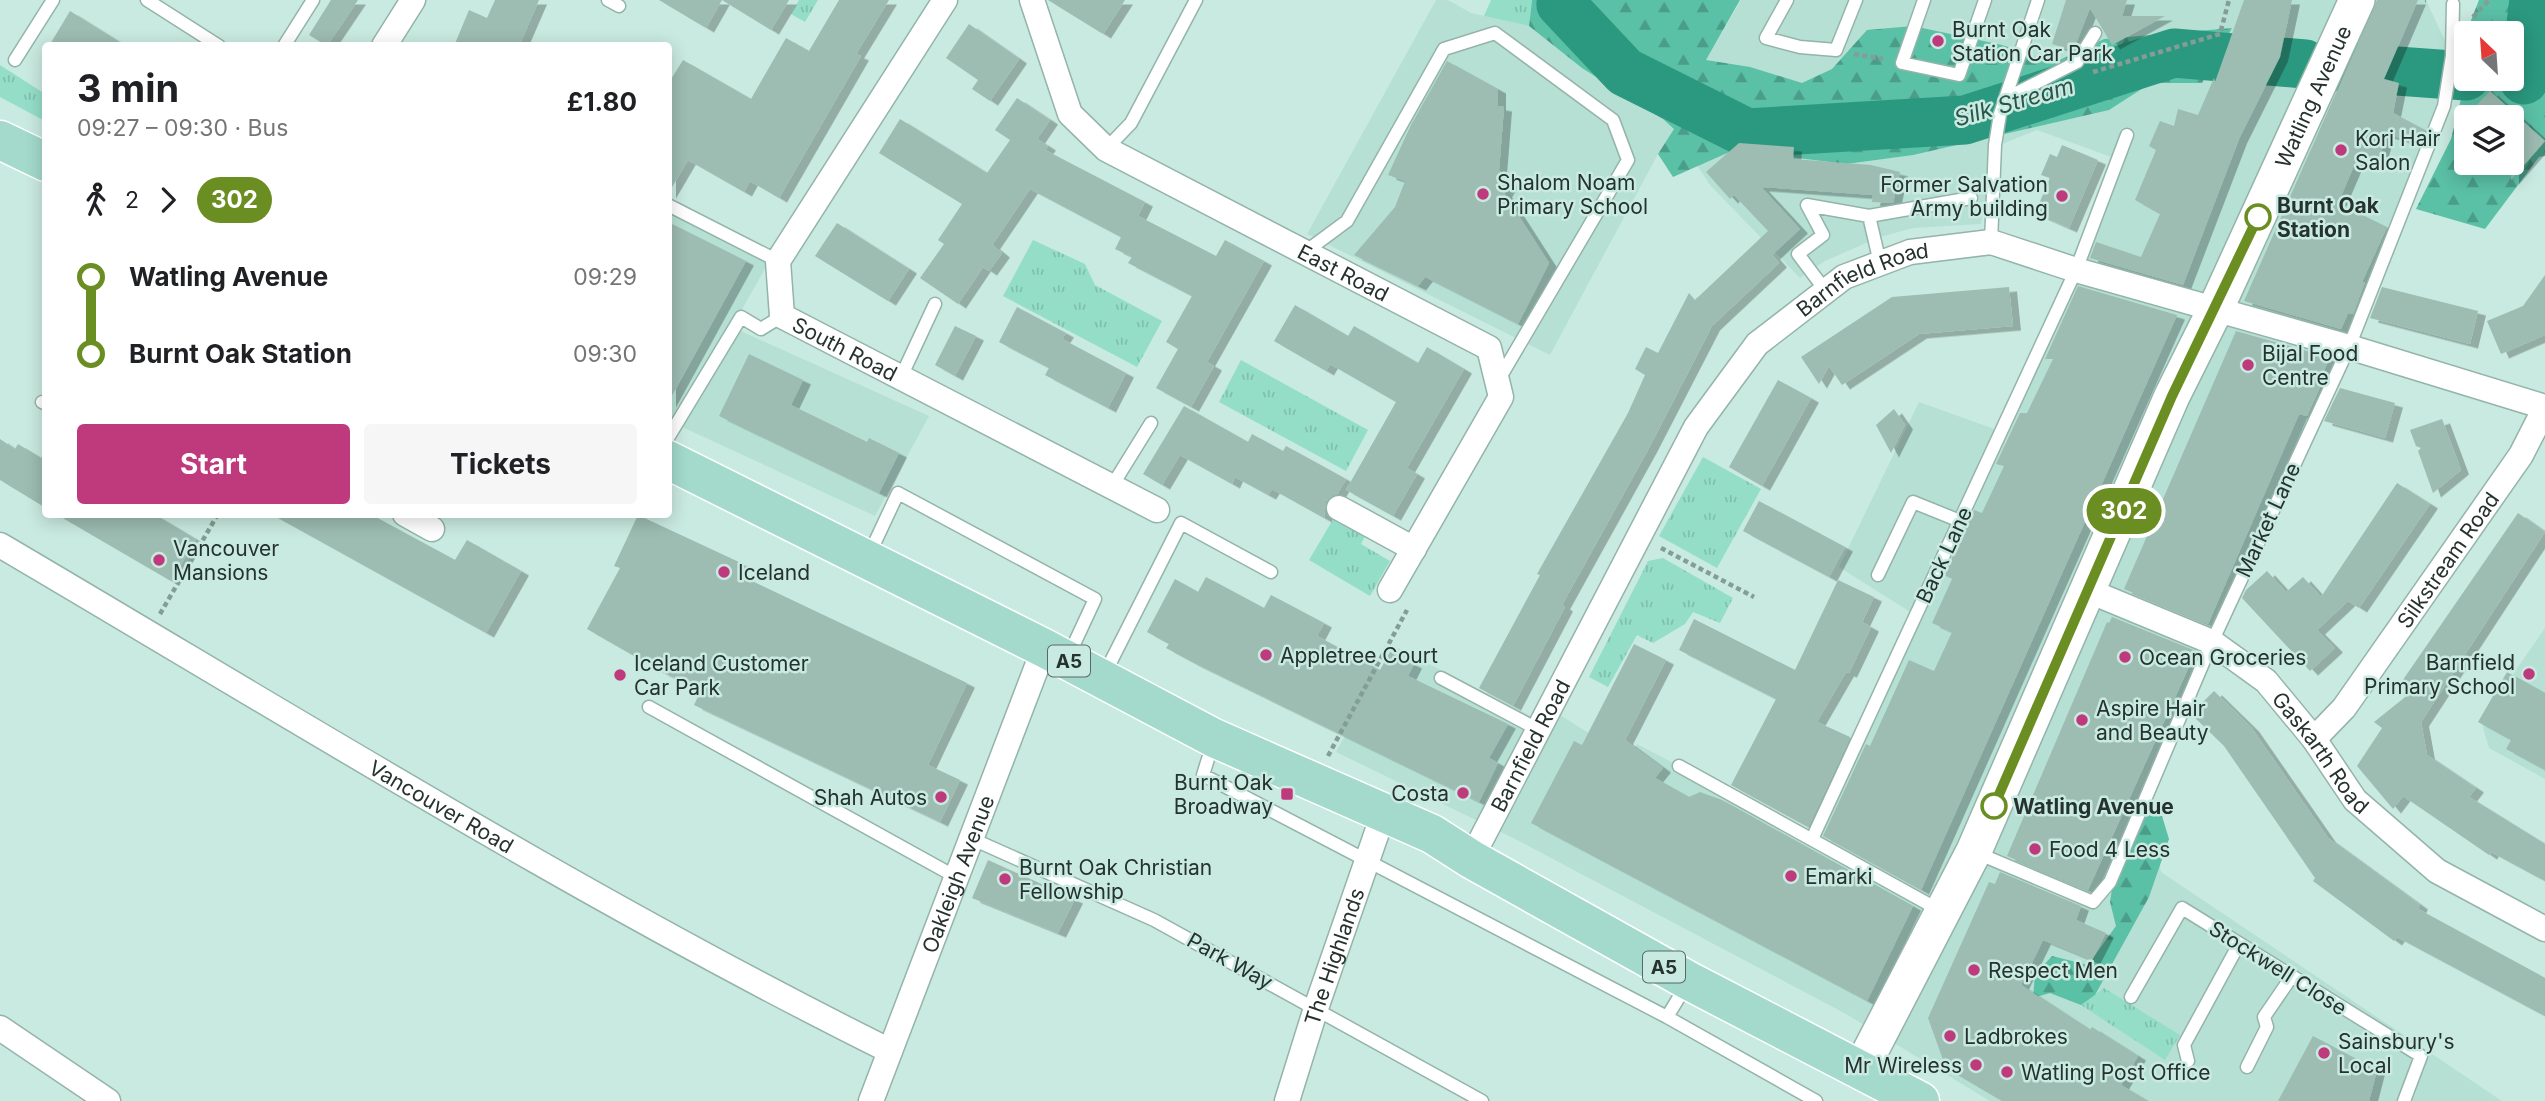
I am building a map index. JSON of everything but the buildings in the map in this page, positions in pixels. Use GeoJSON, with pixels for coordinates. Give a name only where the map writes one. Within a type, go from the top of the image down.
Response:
{"type":"FeatureCollection","features":[{"type":"Feature","properties":{"kind":"main road"},"geometry":{"type":"LineString","coordinates":[[0,140],[42,160]]}},
{"type":"Feature","properties":{"kind":"main road","name":"A5"},"geometry":{"type":"LineString","coordinates":[[672,462],[1056,654],[1214,738],[1432,834],[1471,859],[1689,981],[1920,1101]]}},
{"type":"Feature","properties":{"kind":"street"},"geometry":{"type":"LineString","coordinates":[[387,42],[413,0]]}},
{"type":"Feature","properties":{"kind":"street"},"geometry":{"type":"LineString","coordinates":[[778,261],[946,0]]}},
{"type":"Feature","properties":{"kind":"street","name":"East Road"},"geometry":{"type":"LineString","coordinates":[[1031,0],[1070,114],[1106,149],[1489,348],[1501,397],[1390,590]]}},
{"type":"Feature","properties":{"kind":"street","name":"Watling Avenue"},"geometry":{"type":"LineString","coordinates":[[1861,1069],[1974,851],[2089,592],[2172,396],[2216,308],[2357,0]]}},
{"type":"Feature","properties":{"kind":"street","name":"Barnfield Road"},"geometry":{"type":"LineString","coordinates":[[1471,859],[1696,427],[1757,344],[1844,277],[1910,252],[1991,242],[2076,270],[2349,346],[2545,407]]}},
{"type":"Feature","properties":{"kind":"street","name":"South Road"},"geometry":{"type":"LineString","coordinates":[[778,261],[782,316],[1157,510]]}},
{"type":"Feature","properties":{"kind":"street","name":"Silkstream Road"},"geometry":{"type":"LineString","coordinates":[[2314,738],[2344,708],[2521,456],[2545,407]]}},
{"type":"Feature","properties":{"kind":"street"},"geometry":{"type":"LineString","coordinates":[[1339,508],[1414,549]]}},
{"type":"Feature","properties":{"kind":"street"},"geometry":{"type":"LineString","coordinates":[[412,518],[432,529]]}},
{"type":"Feature","properties":{"kind":"street","name":"Vancouver Road"},"geometry":{"type":"LineString","coordinates":[[0,545],[545,868],[804,1009],[890,1051]]}},
{"type":"Feature","properties":{"kind":"street","name":"Gaskarth Road"},"geometry":{"type":"LineString","coordinates":[[2089,592],[2212,642],[2266,681],[2314,738],[2355,800],[2437,872],[2545,929]]}},
{"type":"Feature","properties":{"kind":"street","name":"Oakleigh Avenue"},"geometry":{"type":"LineString","coordinates":[[871,1101],[970,838],[1056,654]]}},
{"type":"Feature","properties":{"kind":"street","name":"The Highlands"},"geometry":{"type":"LineString","coordinates":[[1287,1101],[1384,812]]}},
{"type":"Feature","properties":{"kind":"street"},"geometry":{"type":"LineString","coordinates":[[0,1028],[108,1101]]}},
{"type":"Feature","properties":{"kind":"lane"},"geometry":{"type":"LineString","coordinates":[[15,60],[53,0]]}},
{"type":"Feature","properties":{"kind":"lane"},"geometry":{"type":"LineString","coordinates":[[147,0],[213,42]]}},
{"type":"Feature","properties":{"kind":"lane"},"geometry":{"type":"LineString","coordinates":[[287,42],[313,0]]}},
{"type":"Feature","properties":{"kind":"lane"},"geometry":{"type":"LineString","coordinates":[[1106,149],[1131,123],[1196,0]]}},
{"type":"Feature","properties":{"kind":"lane"},"geometry":{"type":"LineString","coordinates":[[1787,0],[1766,38],[1800,47],[1836,50],[1856,0]]}},
{"type":"Feature","properties":{"kind":"lane"},"geometry":{"type":"LineString","coordinates":[[1924,0],[1902,63],[1959,75],[1985,0]]}},
{"type":"Feature","properties":{"kind":"lane"},"geometry":{"type":"LineString","coordinates":[[1991,242],[1995,145],[2000,114],[2038,0]]}},
{"type":"Feature","properties":{"kind":"lane","name":"Market Lane"},"geometry":{"type":"LineString","coordinates":[[1974,851],[2093,902],[2110,882],[2212,642],[2349,346],[2444,106],[2450,69],[2453,4]]}},
{"type":"Feature","properties":{"kind":"lane"},"geometry":{"type":"LineString","coordinates":[[1305,252],[1347,221],[1444,49],[1495,33],[1613,120],[1629,160],[1497,381]]}},
{"type":"Feature","properties":{"kind":"lane"},"geometry":{"type":"LineString","coordinates":[[2005,99],[2077,62],[2095,33]]}},
{"type":"Feature","properties":{"kind":"lane","name":"Back Lane"},"geometry":{"type":"LineString","coordinates":[[1812,839],[2076,270],[2127,135]]}},
{"type":"Feature","properties":{"kind":"lane"},"geometry":{"type":"LineString","coordinates":[[1825,290],[1798,254],[1823,235],[1807,205],[1869,216],[1971,198]]}},
{"type":"Feature","properties":{"kind":"lane"},"geometry":{"type":"LineString","coordinates":[[672,207],[778,261]]}},
{"type":"Feature","properties":{"kind":"lane"},"geometry":{"type":"LineString","coordinates":[[1869,216],[1880,263]]}},
{"type":"Feature","properties":{"kind":"lane"},"geometry":{"type":"LineString","coordinates":[[901,377],[935,304]]}},
{"type":"Feature","properties":{"kind":"lane"},"geometry":{"type":"LineString","coordinates":[[672,431],[741,317],[761,329],[782,316]]}},
{"type":"Feature","properties":{"kind":"lane"},"geometry":{"type":"LineString","coordinates":[[1112,486],[1151,423]]}},
{"type":"Feature","properties":{"kind":"lane"},"geometry":{"type":"LineString","coordinates":[[867,560],[898,493],[1095,599],[1056,654]]}},
{"type":"Feature","properties":{"kind":"lane"},"geometry":{"type":"LineString","coordinates":[[1878,575],[1913,502],[1959,521]]}},
{"type":"Feature","properties":{"kind":"lane"},"geometry":{"type":"LineString","coordinates":[[1103,678],[1181,523],[1271,572]]}},
{"type":"Feature","properties":{"kind":"lane"},"geometry":{"type":"LineString","coordinates":[[1441,678],[1539,730]]}},
{"type":"Feature","properties":{"kind":"lane"},"geometry":{"type":"LineString","coordinates":[[649,707],[956,877]]}},
{"type":"Feature","properties":{"kind":"lane"},"geometry":{"type":"LineString","coordinates":[[1214,738],[1203,775],[1667,1017],[1815,1101]]}},
{"type":"Feature","properties":{"kind":"lane"},"geometry":{"type":"LineString","coordinates":[[1679,766],[1944,913]]}},
{"type":"Feature","properties":{"kind":"lane","name":"Park Way"},"geometry":{"type":"LineString","coordinates":[[970,838],[1154,920],[1482,1101]]}},
{"type":"Feature","properties":{"kind":"lane","name":"Stockwell Close"},"geometry":{"type":"LineString","coordinates":[[2131,997],[2182,908],[2421,1056],[2404,1101]]}},
{"type":"Feature","properties":{"kind":"lane"},"geometry":{"type":"LineString","coordinates":[[2188,1061],[2184,1045],[2239,944]]}},
{"type":"Feature","properties":{"kind":"lane"},"geometry":{"type":"LineString","coordinates":[[2247,1067],[2267,1027],[2264,1017],[2292,976]]}},
{"type":"Feature","properties":{"kind":"lane"},"geometry":{"type":"LineString","coordinates":[[1667,1017],[1689,981]]}},
{"type":"Feature","properties":{"kind":"path"},"geometry":{"type":"LineString","coordinates":[[2081,76],[2220,34],[2229,0]]}},
{"type":"Feature","properties":{"kind":"path"},"geometry":{"type":"LineString","coordinates":[[1836,50],[1902,63]]}},
{"type":"Feature","properties":{"kind":"path"},"geometry":{"type":"LineString","coordinates":[[149,633],[216,518]]}},
{"type":"Feature","properties":{"kind":"path"},"geometry":{"type":"LineString","coordinates":[[1638,536],[1754,597]]}},
{"type":"Feature","properties":{"kind":"path"},"geometry":{"type":"LineString","coordinates":[[1314,783],[1411,603],[1390,590]]}},
{"type":"Feature","properties":{"kind":"shaded area"},"geometry":{"type":"Polygon","coordinates":[[[1436,0],[1448,0],[1471,13],[1529,26],[1582,68],[1706,60],[1741,0],[2426,0],[2452,56],[2444,106],[2402,216],[2148,791],[2161,872],[2502,1101],[1990,1101],[1846,1014],[1513,838],[1336,752],[1394,646],[1542,722],[1549,708],[1628,758],[1637,744],[1810,835],[1915,615],[1839,567],[1919,402],[2000,431],[2114,158],[2037,130],[1994,147],[1981,224],[1913,228],[1880,237],[1825,261],[1800,278],[1710,185],[1674,130],[1658,154],[1550,355],[1307,234],[1436,0]]]}},
{"type":"Feature","properties":{"kind":"shaded area"},"geometry":{"type":"Polygon","coordinates":[[[672,207],[771,258],[732,327],[929,416],[875,516],[672,422],[672,207]]]}},
{"type":"Feature","properties":{"kind":"shaded area","name":"Barnfield Primary School"},"geometry":{"type":"Polygon","coordinates":[[[2545,628],[2545,779],[2489,748],[2481,721],[2545,628]]]}},
{"type":"Feature","properties":{"kind":"green space"},"geometry":{"type":"Polygon","coordinates":[[[799,0],[818,0],[805,22],[791,14],[799,0]]]}},
{"type":"Feature","properties":{"kind":"green space"},"geometry":{"type":"Polygon","coordinates":[[[1491,0],[1532,0],[1529,26],[1484,16],[1491,0]]]}},
{"type":"Feature","properties":{"kind":"green space"},"geometry":{"type":"Polygon","coordinates":[[[1532,0],[1740,0],[1706,60],[1750,67],[1802,83],[1832,69],[1867,30],[1913,26],[2002,45],[2053,63],[2104,39],[2232,28],[2202,83],[2151,83],[2109,110],[1913,155],[1846,164],[1734,150],[1673,177],[1658,154],[1674,129],[1663,119],[1582,68],[1529,26],[1532,0]]]}},
{"type":"Feature","properties":{"kind":"green space"},"geometry":{"type":"Polygon","coordinates":[[[2479,0],[2545,0],[2545,156],[2539,157],[2485,229],[2416,209],[2451,139],[2454,127],[2454,175],[2524,175],[2524,105],[2460,105],[2463,91],[2524,91],[2524,21],[2471,21],[2479,0]]]}},
{"type":"Feature","properties":{"kind":"green space"},"geometry":{"type":"Polygon","coordinates":[[[0,65],[42,92],[42,119],[0,97],[0,65]]]}},
{"type":"Feature","properties":{"kind":"green space"},"geometry":{"type":"Polygon","coordinates":[[[1033,240],[1085,264],[1095,285],[1162,321],[1137,367],[1003,296],[1033,240]]]}},
{"type":"Feature","properties":{"kind":"green space"},"geometry":{"type":"Polygon","coordinates":[[[1241,360],[1368,430],[1346,471],[1219,402],[1241,360]]]}},
{"type":"Feature","properties":{"kind":"green space"},"geometry":{"type":"Polygon","coordinates":[[[1703,457],[1761,489],[1717,568],[1659,536],[1703,457]]]}},
{"type":"Feature","properties":{"kind":"green space"},"geometry":{"type":"Polygon","coordinates":[[[1335,516],[1366,534],[1361,544],[1390,561],[1370,596],[1309,560],[1335,516]]]}},
{"type":"Feature","properties":{"kind":"green space"},"geometry":{"type":"Polygon","coordinates":[[[1663,558],[1733,598],[1720,623],[1693,612],[1685,624],[1653,643],[1637,635],[1608,687],[1589,677],[1648,561],[1663,558]]]}},
{"type":"Feature","properties":{"kind":"green space"},"geometry":{"type":"Polygon","coordinates":[[[2159,806],[2169,839],[2149,897],[2095,995],[2081,1005],[2050,993],[2033,998],[2035,975],[2052,956],[2088,965],[2116,926],[2110,902],[2120,839],[2159,806]]]}},
{"type":"Feature","properties":{"kind":"green space"},"geometry":{"type":"Polygon","coordinates":[[[2104,988],[2180,1035],[2165,1060],[2081,1005],[2104,988]]]}},
{"type":"Feature","properties":{"kind":"waterway","name":"Silk Stream"},"geometry":{"type":"LineString","coordinates":[[1562,0],[1561,4],[1625,72],[1747,133],[1965,120],[2174,53],[2305,64]]}},
{"type":"Feature","properties":{"kind":"waterway"},"geometry":{"type":"LineString","coordinates":[[2524,80],[2534,0]]}},
{"type":"Feature","properties":{"kind":"waterway","name":"Silk Stream"},"geometry":{"type":"LineString","coordinates":[[2342,67],[2454,75]]}},
{"type":"Feature","properties":{"kind":"bus line","name":"302"},"geometry":{"type":"LineString","coordinates":[[1994,806],[2172,396],[2258,217]]}},
{"type":"Feature","properties":{"kind":"place","name":"Burnt Oak Station Car Park"},"geometry":{"type":"Point","coordinates":[1938,41]}},
{"type":"Feature","properties":{"kind":"place","name":"Kori Hair Salon"},"geometry":{"type":"Point","coordinates":[2341,150]}},
{"type":"Feature","properties":{"kind":"place","name":"Shalom Noam Primary School"},"geometry":{"type":"Point","coordinates":[1483,194]}},
{"type":"Feature","properties":{"kind":"place","name":"Former Salvation Army building"},"geometry":{"type":"Point","coordinates":[2062,196]}},
{"type":"Feature","properties":{"kind":"place","name":"Burnt Oak Station"},"geometry":{"type":"Point","coordinates":[2258,217]}},
{"type":"Feature","properties":{"kind":"place","name":"Bijal Food Centre"},"geometry":{"type":"Point","coordinates":[2248,365]}},
{"type":"Feature","properties":{"kind":"place","name":"Vancouver Mansions"},"geometry":{"type":"Point","coordinates":[159,560]}},
{"type":"Feature","properties":{"kind":"place","name":"Iceland"},"geometry":{"type":"Point","coordinates":[724,572]}},
{"type":"Feature","properties":{"kind":"place","name":"Appletree Court"},"geometry":{"type":"Point","coordinates":[1266,655]}},
{"type":"Feature","properties":{"kind":"place","name":"Ocean Groceries"},"geometry":{"type":"Point","coordinates":[2125,657]}},
{"type":"Feature","properties":{"kind":"place","name":"Barnfield Primary School"},"geometry":{"type":"Point","coordinates":[2529,674]}},
{"type":"Feature","properties":{"kind":"place","name":"Iceland Customer Car Park"},"geometry":{"type":"Point","coordinates":[620,675]}},
{"type":"Feature","properties":{"kind":"place","name":"Aspire Hair and Beauty"},"geometry":{"type":"Point","coordinates":[2082,720]}},
{"type":"Feature","properties":{"kind":"place","name":"Costa"},"geometry":{"type":"Point","coordinates":[1463,793]}},
{"type":"Feature","properties":{"kind":"place","name":"Burnt Oak Broadway"},"geometry":{"type":"Point","coordinates":[1287,794]}},
{"type":"Feature","properties":{"kind":"place","name":"Shah Autos"},"geometry":{"type":"Point","coordinates":[941,797]}},
{"type":"Feature","properties":{"kind":"place","name":"Watling Avenue"},"geometry":{"type":"Point","coordinates":[1994,806]}},
{"type":"Feature","properties":{"kind":"place","name":"Food 4 Less"},"geometry":{"type":"Point","coordinates":[2035,849]}},
{"type":"Feature","properties":{"kind":"place","name":"Emarki"},"geometry":{"type":"Point","coordinates":[1791,876]}},
{"type":"Feature","properties":{"kind":"place","name":"Burnt Oak Christian Fellowship"},"geometry":{"type":"Point","coordinates":[1005,879]}},
{"type":"Feature","properties":{"kind":"place","name":"Respect Men"},"geometry":{"type":"Point","coordinates":[1974,970]}},
{"type":"Feature","properties":{"kind":"place","name":"Ladbrokes"},"geometry":{"type":"Point","coordinates":[1950,1036]}},
{"type":"Feature","properties":{"kind":"place","name":"Sainsbury's Local"},"geometry":{"type":"Point","coordinates":[2324,1053]}},
{"type":"Feature","properties":{"kind":"place","name":"Mr Wireless"},"geometry":{"type":"Point","coordinates":[1976,1065]}},
{"type":"Feature","properties":{"kind":"place","name":"Watling Post Office"},"geometry":{"type":"Point","coordinates":[2007,1072]}}]}
